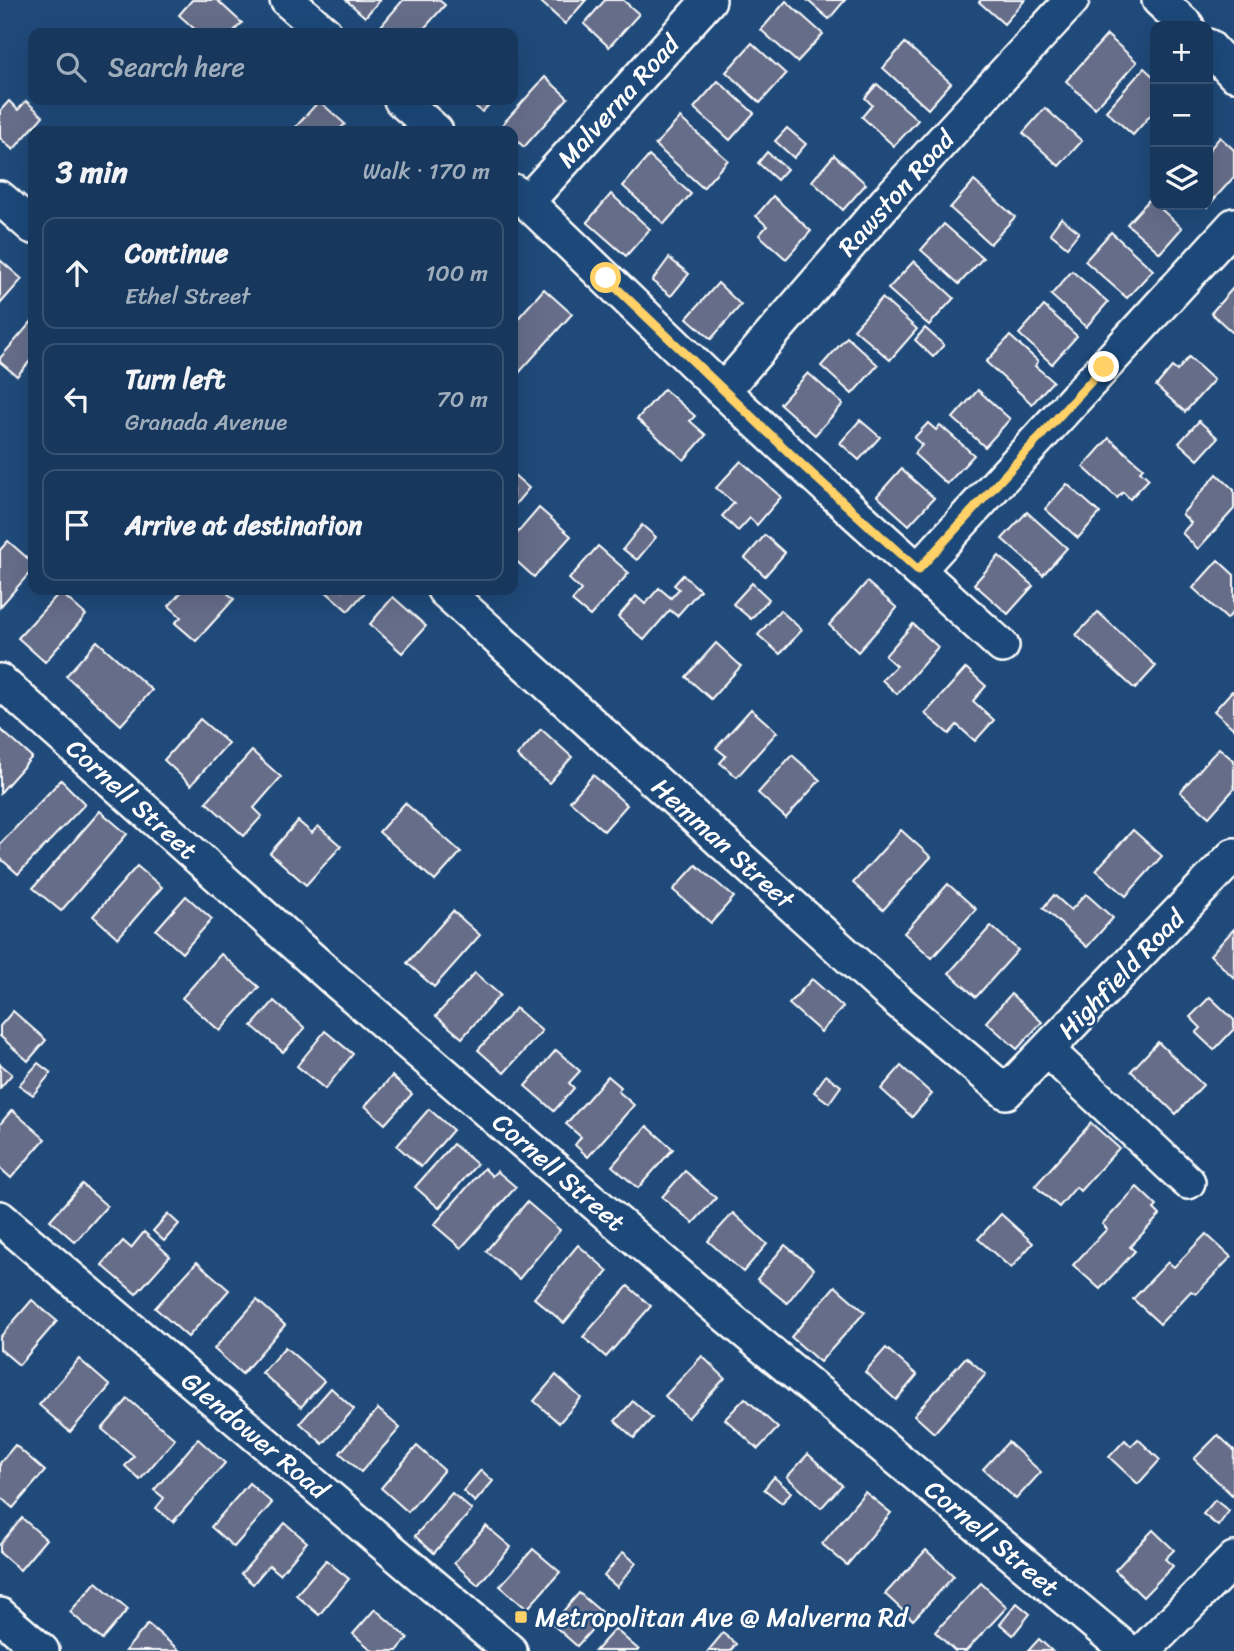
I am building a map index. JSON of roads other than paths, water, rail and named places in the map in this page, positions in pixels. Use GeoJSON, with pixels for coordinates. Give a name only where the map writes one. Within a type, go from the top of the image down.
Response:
{"type":"FeatureCollection","features":[{"type":"Feature","properties":{"kind":"street"},"geometry":{"type":"LineString","coordinates":[[287,0],[319,28]]}},
{"type":"Feature","properties":{"kind":"street","name":"Rawston Road"},"geometry":{"type":"LineString","coordinates":[[723,391],[887,201],[1072,0]]}},
{"type":"Feature","properties":{"kind":"street"},"geometry":{"type":"LineString","coordinates":[[1159,0],[1182,21]]}},
{"type":"Feature","properties":{"kind":"street","name":"Malverna Road"},"geometry":{"type":"LineString","coordinates":[[520,197],[691,6]]}},
{"type":"Feature","properties":{"kind":"street"},"geometry":{"type":"LineString","coordinates":[[1213,51],[1234,74]]}},
{"type":"Feature","properties":{"kind":"street"},"geometry":{"type":"LineString","coordinates":[[407,105],[430,126]]}},
{"type":"Feature","properties":{"kind":"street"},"geometry":{"type":"LineString","coordinates":[[520,197],[723,391],[1002,646]]}},
{"type":"Feature","properties":{"kind":"street"},"geometry":{"type":"LineString","coordinates":[[0,198],[28,223]]}},
{"type":"Feature","properties":{"kind":"street"},"geometry":{"type":"LineString","coordinates":[[918,570],[1234,225]]}},
{"type":"Feature","properties":{"kind":"street","name":"Hemman Street"},"geometry":{"type":"LineString","coordinates":[[450,595],[892,996],[1006,1092]]}},
{"type":"Feature","properties":{"kind":"street","name":"Cornell Street"},"geometry":{"type":"LineString","coordinates":[[0,681],[335,981],[711,1303],[1128,1651]]}},
{"type":"Feature","properties":{"kind":"street","name":"Highfield Road"},"geometry":{"type":"LineString","coordinates":[[1006,1092],[1234,855]]}},
{"type":"Feature","properties":{"kind":"street"},"geometry":{"type":"LineString","coordinates":[[1048,1051],[1188,1182]]}},
{"type":"Feature","properties":{"kind":"street","name":"Glendower Road"},"geometry":{"type":"LineString","coordinates":[[0,1218],[510,1651]]}},
{"type":"Feature","properties":{"kind":"street"},"geometry":{"type":"LineString","coordinates":[[1143,1651],[1234,1559]]}},
{"type":"Feature","properties":{"kind":"street"},"geometry":{"type":"LineString","coordinates":[[0,1615],[42,1651]]}},
{"type":"Feature","properties":{"kind":"place","name":"Metropolitan Ave @ Malverna Rd"},"geometry":{"type":"Point","coordinates":[521,1617]}}]}
